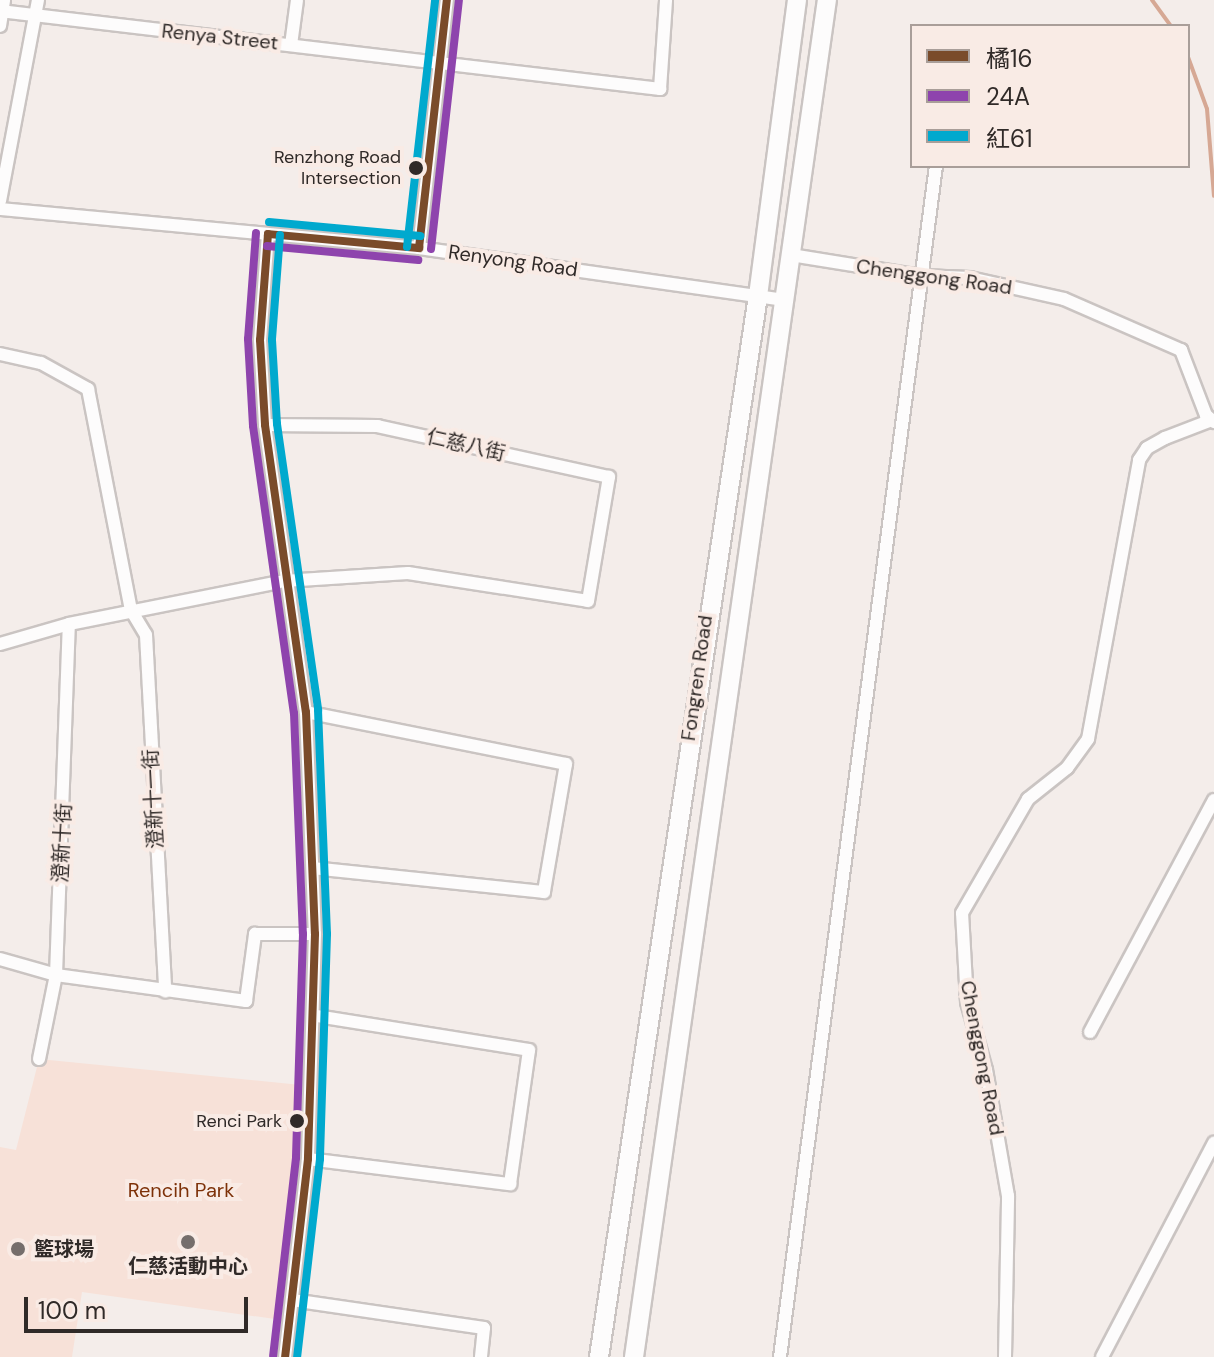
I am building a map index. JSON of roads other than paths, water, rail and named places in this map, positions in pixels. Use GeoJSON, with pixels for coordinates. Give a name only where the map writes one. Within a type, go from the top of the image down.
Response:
{"type":"FeatureCollection","features":[{"type":"Feature","properties":{"kind":"main road","name":"Fongren Road"},"geometry":{"type":"LineString","coordinates":[[599,1357],[758,296],[797,0]]}},
{"type":"Feature","properties":{"kind":"main road","name":"Fongren Road"},"geometry":{"type":"LineString","coordinates":[[634,1357],[827,0]]}},
{"type":"Feature","properties":{"kind":"street"},"geometry":{"type":"LineString","coordinates":[[0,201],[38,0]]}},
{"type":"Feature","properties":{"kind":"street"},"geometry":{"type":"LineString","coordinates":[[291,45],[297,0]]}},
{"type":"Feature","properties":{"kind":"street"},"geometry":{"type":"LineString","coordinates":[[419,248],[447,0]]}},
{"type":"Feature","properties":{"kind":"street","name":"Renya Street"},"geometry":{"type":"LineString","coordinates":[[2,7],[36,16],[660,89],[666,0]]}},
{"type":"Feature","properties":{"kind":"street"},"geometry":{"type":"LineString","coordinates":[[0,26],[2,7]]}},
{"type":"Feature","properties":{"kind":"street"},"geometry":{"type":"LineString","coordinates":[[780,1357],[936,168]]}},
{"type":"Feature","properties":{"kind":"street","name":"Renyong Road"},"geometry":{"type":"LineString","coordinates":[[0,209],[419,248],[786,300]]}},
{"type":"Feature","properties":{"kind":"street"},"geometry":{"type":"LineString","coordinates":[[268,234],[260,340],[265,425],[284,581],[306,712],[315,934],[316,1016],[308,1159],[285,1357]]}},
{"type":"Feature","properties":{"kind":"street","name":"Chenggong Road"},"geometry":{"type":"LineString","coordinates":[[791,255],[920,276],[970,278],[1064,299],[1173,346],[1185,358],[1213,421],[1165,438],[1147,448],[1139,460],[1088,739],[1067,768],[1028,799],[962,913],[967,1002],[986,1070],[1008,1196],[1005,1357]]}},
{"type":"Feature","properties":{"kind":"street","name":"澄新十一街"},"geometry":{"type":"LineString","coordinates":[[0,354],[41,363],[88,389],[131,610],[146,635],[165,991]]}},
{"type":"Feature","properties":{"kind":"street","name":"仁慈八街"},"geometry":{"type":"LineString","coordinates":[[265,425],[378,426],[609,477],[588,601],[408,573],[284,581]]}},
{"type":"Feature","properties":{"kind":"street"},"geometry":{"type":"LineString","coordinates":[[0,644],[131,610],[284,581]]}},
{"type":"Feature","properties":{"kind":"street","name":"澄新十街"},"geometry":{"type":"LineString","coordinates":[[39,1059],[56,975],[69,624]]}},
{"type":"Feature","properties":{"kind":"street"},"geometry":{"type":"LineString","coordinates":[[306,712],[566,764],[544,892],[313,868]]}},
{"type":"Feature","properties":{"kind":"street"},"geometry":{"type":"LineString","coordinates":[[1090,1032],[1214,800]]}},
{"type":"Feature","properties":{"kind":"street"},"geometry":{"type":"LineString","coordinates":[[0,959],[56,975],[246,1001],[255,934],[315,934]]}},
{"type":"Feature","properties":{"kind":"street"},"geometry":{"type":"LineString","coordinates":[[308,1159],[510,1184],[529,1050],[316,1016]]}},
{"type":"Feature","properties":{"kind":"street"},"geometry":{"type":"LineString","coordinates":[[1102,1357],[1214,1143]]}},
{"type":"Feature","properties":{"kind":"street"},"geometry":{"type":"LineString","coordinates":[[292,1300],[484,1328],[481,1357]]}},
{"type":"Feature","properties":{"kind":"waterway"},"geometry":{"type":"LineString","coordinates":[[1152,0],[1170,24]]}},
{"type":"Feature","properties":{"kind":"waterway"},"geometry":{"type":"LineString","coordinates":[[1190,62],[1207,109],[1214,196]]}},
{"type":"Feature","properties":{"kind":"place","name":"Renzhong Road Intersection"},"geometry":{"type":"Point","coordinates":[416,168]}},
{"type":"Feature","properties":{"kind":"place","name":"Renci Park"},"geometry":{"type":"Point","coordinates":[297,1121]}},
{"type":"Feature","properties":{"kind":"place","name":"仁慈活動中心"},"geometry":{"type":"Point","coordinates":[188,1242]}},
{"type":"Feature","properties":{"kind":"place","name":"籃球場"},"geometry":{"type":"Point","coordinates":[18,1249]}},
{"type":"Feature","properties":{"kind":"park label","name":"Rencih Park"},"geometry":{"type":"Point","coordinates":[181,1190]}}]}
